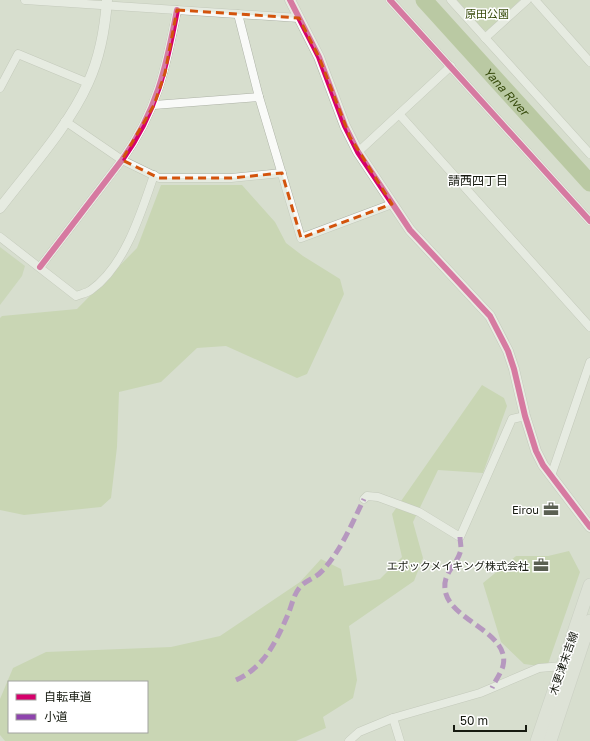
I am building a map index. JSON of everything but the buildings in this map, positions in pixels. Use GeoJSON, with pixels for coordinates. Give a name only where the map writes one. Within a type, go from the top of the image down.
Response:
{"type":"FeatureCollection","features":[{"type":"Feature","properties":{"kind":"main road","name":"木更津末吉線"},"geometry":{"type":"LineString","coordinates":[[537,741],[590,585]]}},
{"type":"Feature","properties":{"kind":"main road","name":"木更津末吉線"},"geometry":{"type":"LineString","coordinates":[[550,741],[590,621]]}},
{"type":"Feature","properties":{"kind":"street"},"geometry":{"type":"LineString","coordinates":[[25,0],[107,3],[177,10],[299,18]]}},
{"type":"Feature","properties":{"kind":"street"},"geometry":{"type":"LineString","coordinates":[[290,0],[319,57],[345,126],[358,152],[413,234],[490,316],[508,351],[536,451],[551,476],[590,527]]}},
{"type":"Feature","properties":{"kind":"street"},"geometry":{"type":"LineString","coordinates":[[390,0],[590,221]]}},
{"type":"Feature","properties":{"kind":"street"},"geometry":{"type":"LineString","coordinates":[[451,0],[590,154]]}},
{"type":"Feature","properties":{"kind":"street"},"geometry":{"type":"LineString","coordinates":[[485,38],[527,0]]}},
{"type":"Feature","properties":{"kind":"street"},"geometry":{"type":"LineString","coordinates":[[535,0],[590,62]]}},
{"type":"Feature","properties":{"kind":"street"},"geometry":{"type":"LineString","coordinates":[[0,208],[65,121],[88,83],[103,35],[107,3]]}},
{"type":"Feature","properties":{"kind":"street"},"geometry":{"type":"LineString","coordinates":[[40,267],[134,143],[154,105],[165,73],[177,10]]}},
{"type":"Feature","properties":{"kind":"street"},"geometry":{"type":"LineString","coordinates":[[238,14],[259,98],[301,238],[392,204]]}},
{"type":"Feature","properties":{"kind":"street"},"geometry":{"type":"LineString","coordinates":[[0,88],[18,54],[88,83]]}},
{"type":"Feature","properties":{"kind":"street"},"geometry":{"type":"LineString","coordinates":[[358,152],[451,66]]}},
{"type":"Feature","properties":{"kind":"street"},"geometry":{"type":"LineString","coordinates":[[154,105],[259,98]]}},
{"type":"Feature","properties":{"kind":"street"},"geometry":{"type":"LineString","coordinates":[[399,114],[590,327]]}},
{"type":"Feature","properties":{"kind":"street"},"geometry":{"type":"LineString","coordinates":[[65,121],[122,160],[159,178],[217,179],[282,173]]}},
{"type":"Feature","properties":{"kind":"street"},"geometry":{"type":"LineString","coordinates":[[0,237],[76,296],[90,291],[111,270],[136,228],[154,176]]}},
{"type":"Feature","properties":{"kind":"street"},"geometry":{"type":"LineString","coordinates":[[551,476],[590,362]]}},
{"type":"Feature","properties":{"kind":"street"},"geometry":{"type":"LineString","coordinates":[[364,499],[367,496],[378,497],[419,512],[460,537],[512,419],[525,416]]}},
{"type":"Feature","properties":{"kind":"street"},"geometry":{"type":"LineString","coordinates":[[349,741],[359,732],[393,718],[480,693],[539,668],[562,666]]}},
{"type":"Feature","properties":{"kind":"street"},"geometry":{"type":"LineString","coordinates":[[393,718],[400,741]]}},
{"type":"Feature","properties":{"kind":"highlighted area"},"geometry":{"type":"Polygon","coordinates":[[[177,10],[299,18],[319,57],[350,137],[392,204],[301,238],[282,173],[231,178],[159,178],[122,160],[154,105],[165,73],[177,10]]]}},
{"type":"Feature","properties":{"kind":"green space","name":"原田公園"},"geometry":{"type":"Polygon","coordinates":[[[457,0],[520,0],[487,31],[483,30],[457,0]]]}},
{"type":"Feature","properties":{"kind":"green space"},"geometry":{"type":"Polygon","coordinates":[[[161,185],[242,185],[275,222],[286,243],[303,256],[340,279],[344,294],[307,374],[297,378],[226,346],[197,348],[161,382],[119,392],[117,447],[111,498],[101,507],[24,515],[0,510],[0,318],[2,316],[77,309],[137,248],[161,185]]]}},
{"type":"Feature","properties":{"kind":"green space"},"geometry":{"type":"Polygon","coordinates":[[[0,247],[25,266],[22,276],[0,305],[0,247]]]}},
{"type":"Feature","properties":{"kind":"green space"},"geometry":{"type":"Polygon","coordinates":[[[482,385],[504,398],[507,406],[483,473],[438,470],[413,522],[423,558],[414,581],[349,626],[357,680],[353,698],[323,717],[326,728],[296,741],[5,741],[0,735],[0,699],[13,668],[46,652],[171,647],[220,636],[300,582],[321,559],[341,569],[344,586],[380,579],[402,557],[392,514],[482,385]]]}},
{"type":"Feature","properties":{"kind":"green space"},"geometry":{"type":"Polygon","coordinates":[[[569,551],[580,572],[547,667],[524,664],[501,642],[483,583],[516,556],[548,556],[569,551]]]}},
{"type":"Feature","properties":{"kind":"waterway","name":"Yana River"},"geometry":{"type":"LineString","coordinates":[[424,0],[590,183]]}},
{"type":"Feature","properties":{"kind":"marked path"},"geometry":{"type":"LineString","coordinates":[[236,680],[255,668],[269,652],[280,633],[298,590],[305,583],[320,573],[335,555],[364,499]]}},
{"type":"Feature","properties":{"kind":"marked path"},"geometry":{"type":"LineString","coordinates":[[460,537],[461,549],[459,555],[445,580],[446,594],[451,604],[459,612],[491,636],[499,645],[503,655],[503,666],[492,688]]}},
{"type":"Feature","properties":{"kind":"cycle path"},"geometry":{"type":"LineString","coordinates":[[290,0],[319,57],[345,126],[358,152],[410,230],[490,316],[508,351],[536,451],[543,465],[590,527]]}},
{"type":"Feature","properties":{"kind":"cycle path"},"geometry":{"type":"LineString","coordinates":[[390,0],[590,221]]}},
{"type":"Feature","properties":{"kind":"cycle path"},"geometry":{"type":"LineString","coordinates":[[40,267],[122,160],[144,124],[152,106],[164,70],[177,10]]}},
{"type":"Feature","properties":{"kind":"place","name":"Eirou"},"geometry":{"type":"Point","coordinates":[551,509]}},
{"type":"Feature","properties":{"kind":"place","name":"エポックメイキング株式会社"},"geometry":{"type":"Point","coordinates":[541,565]}},
{"type":"Feature","properties":{"kind":"district","name":"請西四丁目"},"geometry":{"type":"Point","coordinates":[478,180]}}]}
